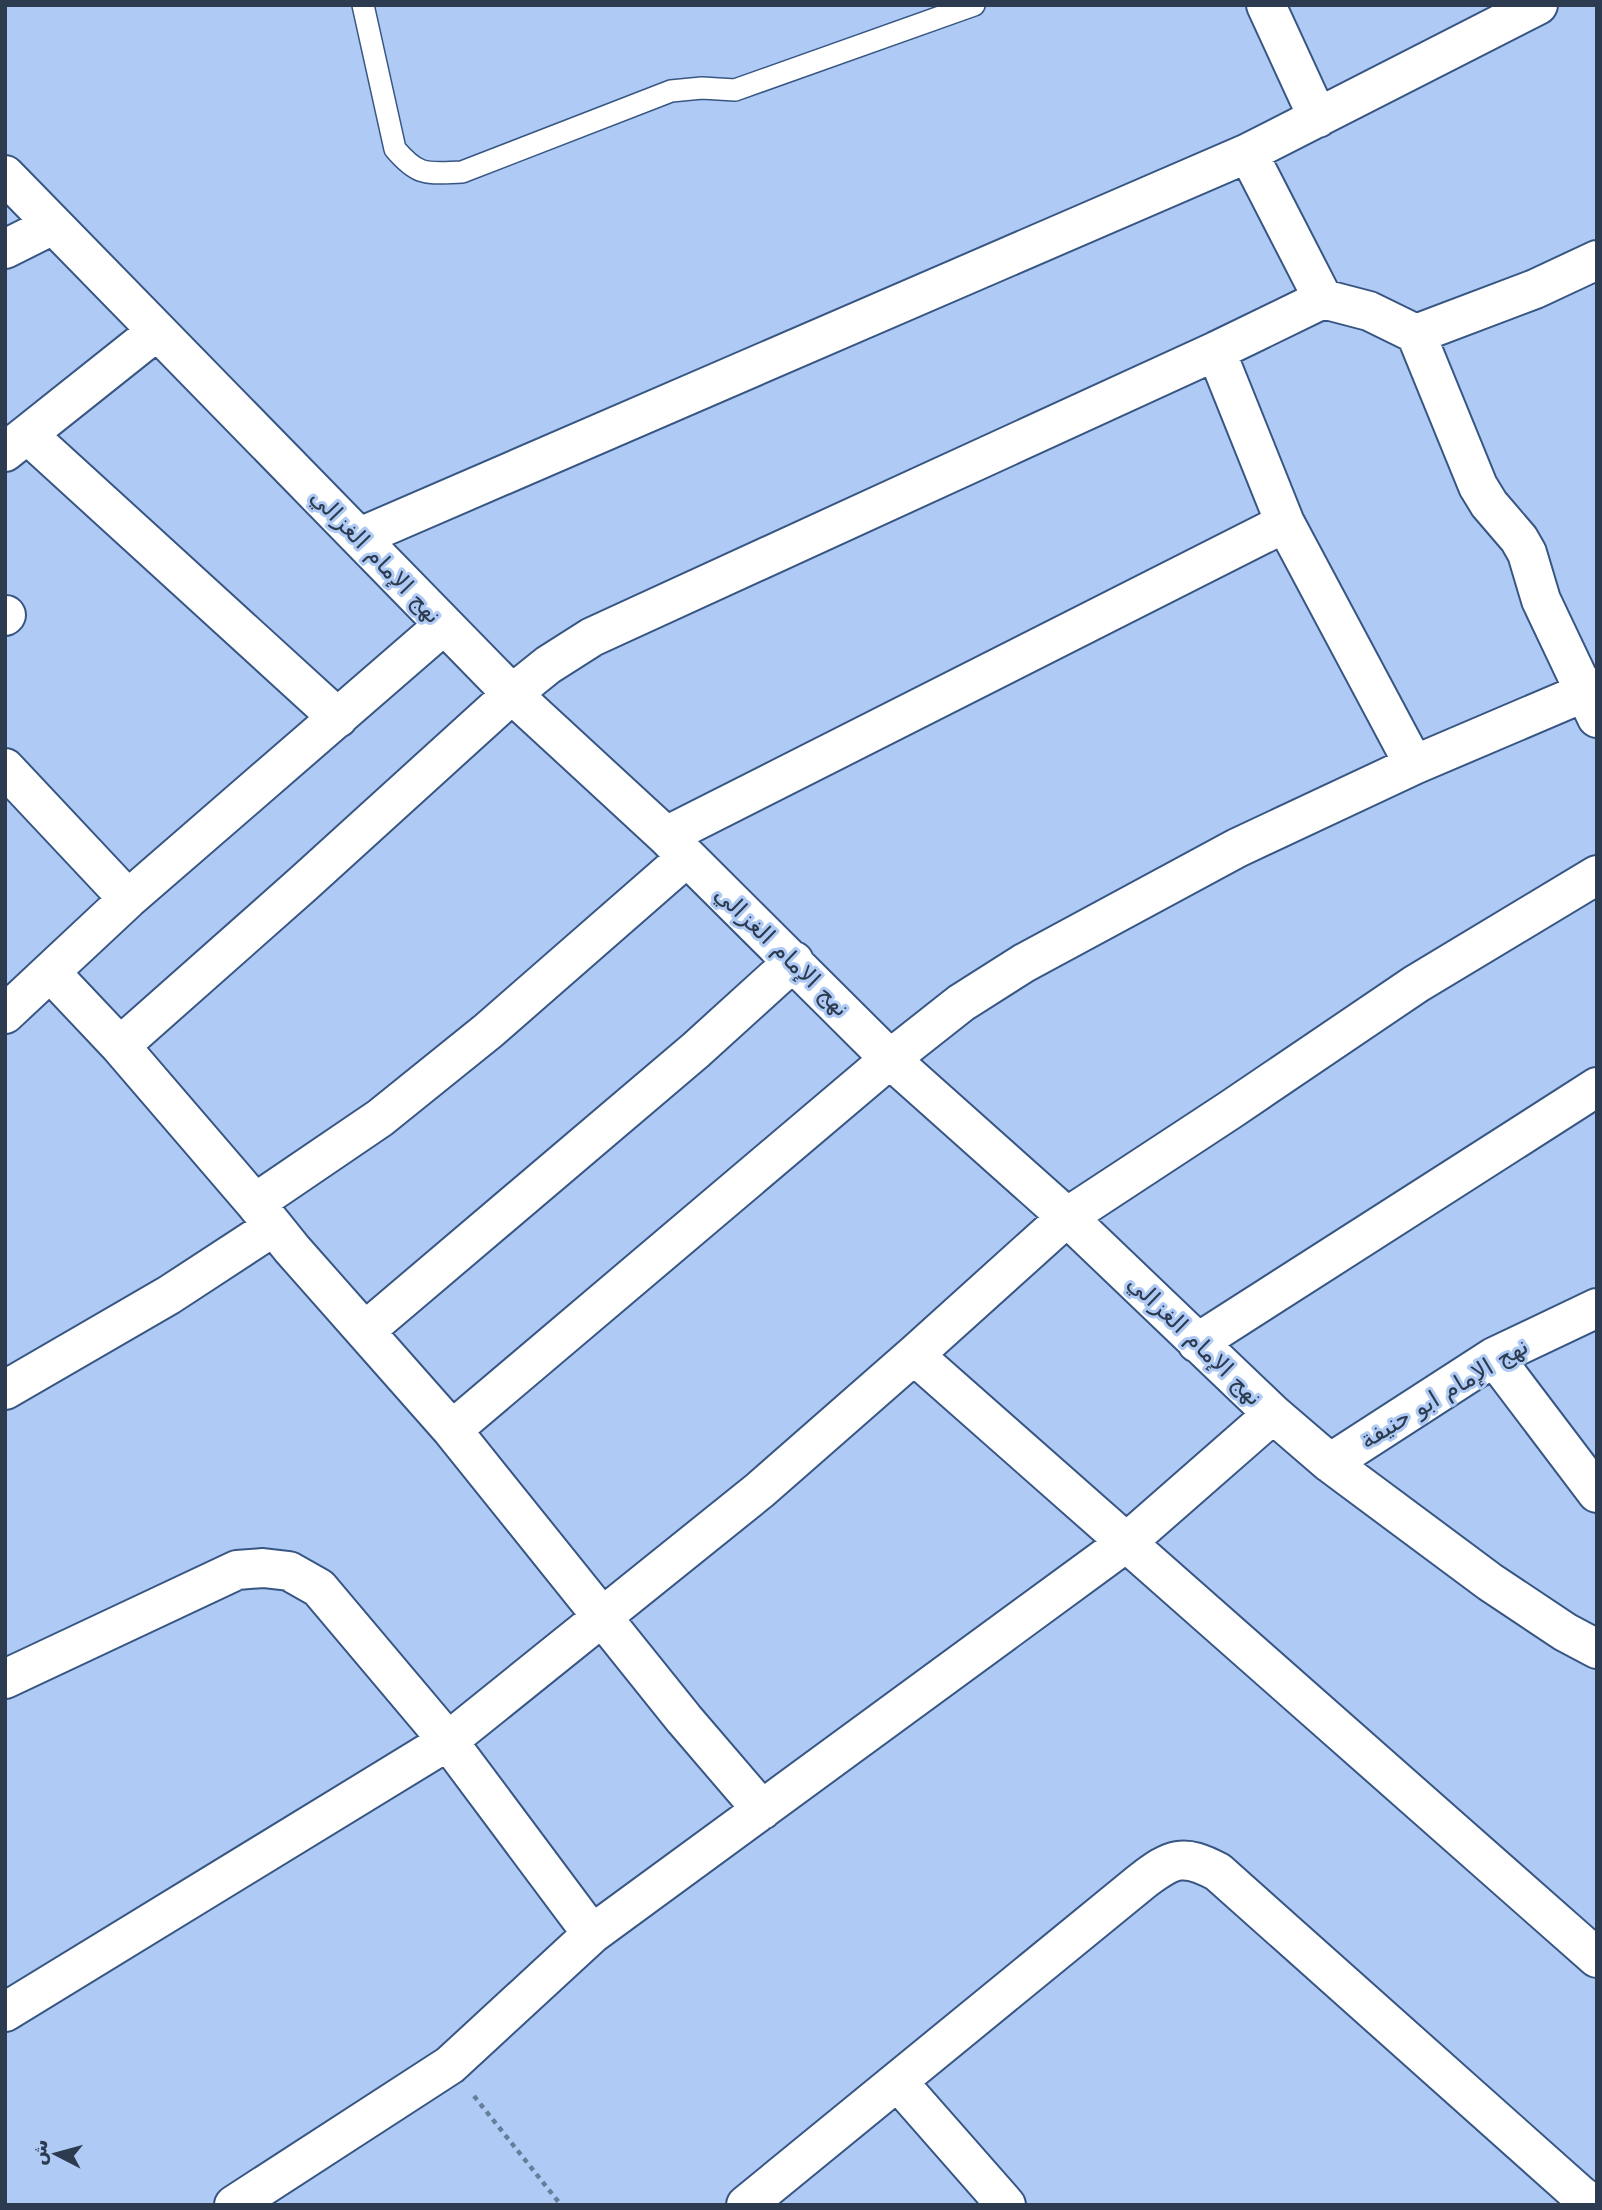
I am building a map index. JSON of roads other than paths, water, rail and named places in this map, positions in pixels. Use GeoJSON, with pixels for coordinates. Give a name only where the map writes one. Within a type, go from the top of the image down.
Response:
{"type":"FeatureCollection","features":[{"type":"Feature","properties":{"kind":"street"},"geometry":{"type":"LineString","coordinates":[[1266,5],[1318,117]]}},
{"type":"Feature","properties":{"kind":"street"},"geometry":{"type":"LineString","coordinates":[[360,537],[1248,153],[1538,5]]}},
{"type":"Feature","properties":{"kind":"street"},"geometry":{"type":"LineString","coordinates":[[1248,153],[1323,299]]}},
{"type":"Feature","properties":{"kind":"street","name":"نهج الإمام الغزالي"},"geometry":{"type":"LineString","coordinates":[[5,175],[512,694],[676,847],[890,1059],[1067,1217],[1273,1414],[1330,1463],[1490,1582],[1565,1632],[1597,1649]]}},
{"type":"Feature","properties":{"kind":"street"},"geometry":{"type":"LineString","coordinates":[[5,249],[53,225]]}},
{"type":"Feature","properties":{"kind":"street"},"geometry":{"type":"LineString","coordinates":[[1416,334],[1595,266]]}},
{"type":"Feature","properties":{"kind":"street"},"geometry":{"type":"LineString","coordinates":[[120,1046],[512,694],[548,665],[592,637],[1216,351],[1323,299],[1369,311],[1416,334],[1478,486],[1489,504],[1515,533],[1527,553],[1541,600],[1592,699],[1414,765],[1237,848],[1024,963],[961,1003],[890,1059],[452,1430]]}},
{"type":"Feature","properties":{"kind":"street"},"geometry":{"type":"LineString","coordinates":[[157,331],[16,444],[338,718]]}},
{"type":"Feature","properties":{"kind":"street"},"geometry":{"type":"LineString","coordinates":[[1216,351],[1284,523],[1414,765]]}},
{"type":"Feature","properties":{"kind":"street"},"geometry":{"type":"LineString","coordinates":[[5,1390],[169,1295],[488,1031],[676,847],[1284,523]]}},
{"type":"Feature","properties":{"kind":"street"},"geometry":{"type":"LineString","coordinates":[[5,1014],[128,899],[444,625]]}},
{"type":"Feature","properties":{"kind":"street"},"geometry":{"type":"LineString","coordinates":[[5,768],[128,899]]}},
{"type":"Feature","properties":{"kind":"street"},"geometry":{"type":"LineString","coordinates":[[5,2012],[448,1741],[760,1490],[1067,1217],[1416,984],[1597,875]]}},
{"type":"Feature","properties":{"kind":"street"},"geometry":{"type":"LineString","coordinates":[[365,1331],[696,1051],[794,961]]}},
{"type":"Feature","properties":{"kind":"street"},"geometry":{"type":"LineString","coordinates":[[51,973],[120,1046],[452,1430],[684,1718],[762,1810]]}},
{"type":"Feature","properties":{"kind":"street"},"geometry":{"type":"LineString","coordinates":[[1197,1343],[1597,1087]]}},
{"type":"Feature","properties":{"kind":"street","name":"نهج الإمام ابو حنيفة"},"geometry":{"type":"LineString","coordinates":[[1330,1463],[1494,1357],[1597,1308]]}},
{"type":"Feature","properties":{"kind":"street"},"geometry":{"type":"LineString","coordinates":[[914,1355],[1597,1958]]}},
{"type":"Feature","properties":{"kind":"street"},"geometry":{"type":"LineString","coordinates":[[1494,1357],[1597,1493]]}},
{"type":"Feature","properties":{"kind":"street"},"geometry":{"type":"LineString","coordinates":[[234,2205],[450,2065],[592,1934],[1127,1542],[1273,1414]]}},
{"type":"Feature","properties":{"kind":"street"},"geometry":{"type":"LineString","coordinates":[[5,1679],[237,1570],[263,1568],[289,1571],[319,1588],[448,1741],[592,1934]]}},
{"type":"Feature","properties":{"kind":"street"},"geometry":{"type":"LineString","coordinates":[[747,2205],[1158,1869],[1182,1859],[1199,1862],[1218,1872],[1584,2196]]}},
{"type":"Feature","properties":{"kind":"street"},"geometry":{"type":"LineString","coordinates":[[898,2082],[1006,2205]]}},
{"type":"Feature","properties":{"kind":"lane"},"geometry":{"type":"LineString","coordinates":[[363,5],[395,149],[409,165],[420,172],[440,173],[462,172],[671,92],[702,88],[736,90],[974,5]]}}]}
